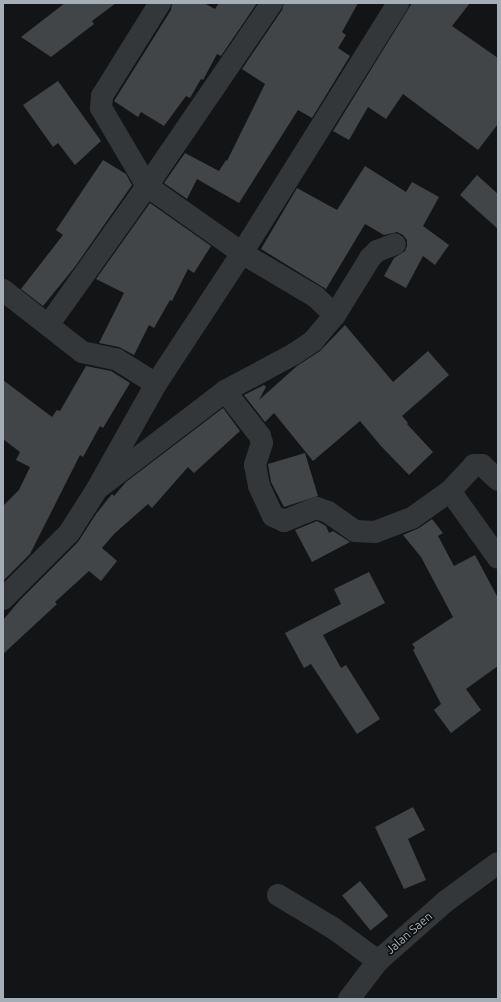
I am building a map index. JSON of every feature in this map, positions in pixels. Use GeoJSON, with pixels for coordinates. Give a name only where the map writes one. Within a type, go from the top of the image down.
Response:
{"type":"FeatureCollection","features":[{"type":"Feature","properties":{"kind":"street"},"geometry":{"type":"LineString","coordinates":[[160,3],[102,96],[101,108],[147,186],[242,254],[316,297],[335,315]]}},
{"type":"Feature","properties":{"kind":"street"},"geometry":{"type":"LineString","coordinates":[[49,324],[147,186],[272,3]]}},
{"type":"Feature","properties":{"kind":"street"},"geometry":{"type":"LineString","coordinates":[[3,599],[69,533],[97,489],[156,384],[242,254],[398,3]]}},
{"type":"Feature","properties":{"kind":"street"},"geometry":{"type":"LineString","coordinates":[[97,489],[225,391],[294,354],[313,341],[335,315],[370,258],[376,251],[395,244]]}},
{"type":"Feature","properties":{"kind":"street"},"geometry":{"type":"LineString","coordinates":[[3,290],[49,324],[82,352],[116,359],[156,384]]}},
{"type":"Feature","properties":{"kind":"street"},"geometry":{"type":"LineString","coordinates":[[225,391],[260,436],[262,443],[255,465],[260,486],[273,516],[284,521],[317,508],[328,512],[355,531],[375,532],[412,518],[450,491],[474,465],[482,465],[498,480]]}},
{"type":"Feature","properties":{"kind":"street"},"geometry":{"type":"LineString","coordinates":[[450,491],[498,558]]}},
{"type":"Feature","properties":{"kind":"street","name":"Jalan Saen"},"geometry":{"type":"LineString","coordinates":[[278,895],[333,928],[378,960],[446,901],[498,863]]}},
{"type":"Feature","properties":{"kind":"street"},"geometry":{"type":"LineString","coordinates":[[349,999],[378,960]]}},
{"type":"Feature","properties":{"kind":"building"},"geometry":{"type":"Polygon","coordinates":[[[65,3],[116,3],[92,21],[94,24],[51,57],[21,37],[65,3]]]}},
{"type":"Feature","properties":{"kind":"building"},"geometry":{"type":"Polygon","coordinates":[[[172,3],[204,3],[215,9],[219,3],[257,3],[221,56],[217,54],[203,80],[201,79],[190,98],[186,96],[164,126],[141,112],[138,117],[114,101],[171,10],[172,3]]]}},
{"type":"Feature","properties":{"kind":"building"},"geometry":{"type":"Polygon","coordinates":[[[284,3],[358,3],[342,32],[346,35],[338,48],[350,56],[312,118],[298,110],[239,203],[197,179],[187,199],[164,183],[185,153],[219,171],[226,160],[227,161],[265,84],[242,69],[282,10],[284,3]]]}},
{"type":"Feature","properties":{"kind":"building"},"geometry":{"type":"Polygon","coordinates":[[[412,3],[470,3],[452,26],[498,58],[498,124],[478,150],[403,94],[386,119],[368,107],[349,140],[333,131],[412,3]]]}},
{"type":"Feature","properties":{"kind":"building"},"geometry":{"type":"Polygon","coordinates":[[[58,81],[101,141],[75,165],[58,143],[53,147],[23,105],[58,81]]]}},
{"type":"Feature","properties":{"kind":"building"},"geometry":{"type":"Polygon","coordinates":[[[103,160],[126,174],[132,185],[74,268],[43,306],[21,289],[63,235],[56,230],[103,160]]]}},
{"type":"Feature","properties":{"kind":"building"},"geometry":{"type":"Polygon","coordinates":[[[365,166],[406,192],[412,182],[439,197],[423,226],[449,245],[435,265],[423,256],[406,288],[384,276],[394,258],[405,251],[407,240],[403,235],[397,232],[384,235],[365,224],[326,289],[261,249],[297,188],[337,210],[365,166]]]}},
{"type":"Feature","properties":{"kind":"building"},"geometry":{"type":"Polygon","coordinates":[[[477,175],[498,194],[498,229],[460,195],[477,175]]]}},
{"type":"Feature","properties":{"kind":"building"},"geometry":{"type":"Polygon","coordinates":[[[150,203],[211,246],[194,273],[188,269],[172,301],[170,300],[154,328],[149,325],[134,355],[119,347],[99,343],[124,293],[96,279],[150,203]]]}},
{"type":"Feature","properties":{"kind":"building"},"geometry":{"type":"Polygon","coordinates":[[[345,325],[393,382],[428,351],[449,375],[402,416],[408,423],[407,424],[433,452],[409,475],[381,446],[360,421],[313,461],[274,413],[265,422],[244,395],[264,385],[266,387],[259,400],[297,366],[320,351],[345,325]]]}},
{"type":"Feature","properties":{"kind":"building"},"geometry":{"type":"Polygon","coordinates":[[[86,366],[111,371],[130,383],[103,428],[100,426],[83,457],[80,455],[30,554],[3,581],[3,506],[19,490],[30,467],[16,460],[20,452],[3,439],[3,380],[52,417],[57,410],[60,411],[86,366]]]}},
{"type":"Feature","properties":{"kind":"building"},"geometry":{"type":"Polygon","coordinates":[[[223,408],[240,431],[194,473],[188,467],[152,508],[148,504],[114,534],[102,548],[117,561],[101,581],[89,571],[55,602],[57,604],[3,654],[3,620],[20,600],[78,542],[96,514],[112,494],[114,496],[126,482],[223,408]]]}},
{"type":"Feature","properties":{"kind":"building"},"geometry":{"type":"Polygon","coordinates":[[[305,453],[318,496],[284,507],[271,482],[268,464],[305,453]]]}},
{"type":"Feature","properties":{"kind":"building"},"geometry":{"type":"Polygon","coordinates":[[[432,519],[443,533],[438,536],[454,566],[475,555],[498,598],[498,666],[466,689],[481,710],[451,733],[434,710],[441,704],[413,650],[415,648],[412,644],[453,617],[421,557],[403,535],[419,528],[432,519]]]}},
{"type":"Feature","properties":{"kind":"building"},"geometry":{"type":"Polygon","coordinates":[[[317,521],[326,526],[329,533],[333,531],[350,542],[312,562],[295,530],[317,521]]]}},
{"type":"Feature","properties":{"kind":"building"},"geometry":{"type":"Polygon","coordinates":[[[369,572],[385,603],[323,635],[341,668],[346,665],[380,719],[357,734],[311,664],[304,668],[285,633],[341,604],[334,589],[369,572]]]}},
{"type":"Feature","properties":{"kind":"building"},"geometry":{"type":"Polygon","coordinates":[[[413,807],[425,830],[408,839],[426,880],[404,889],[375,827],[413,807]]]}},
{"type":"Feature","properties":{"kind":"building"},"geometry":{"type":"Polygon","coordinates":[[[360,881],[388,916],[370,930],[342,895],[360,881]]]}}]}
